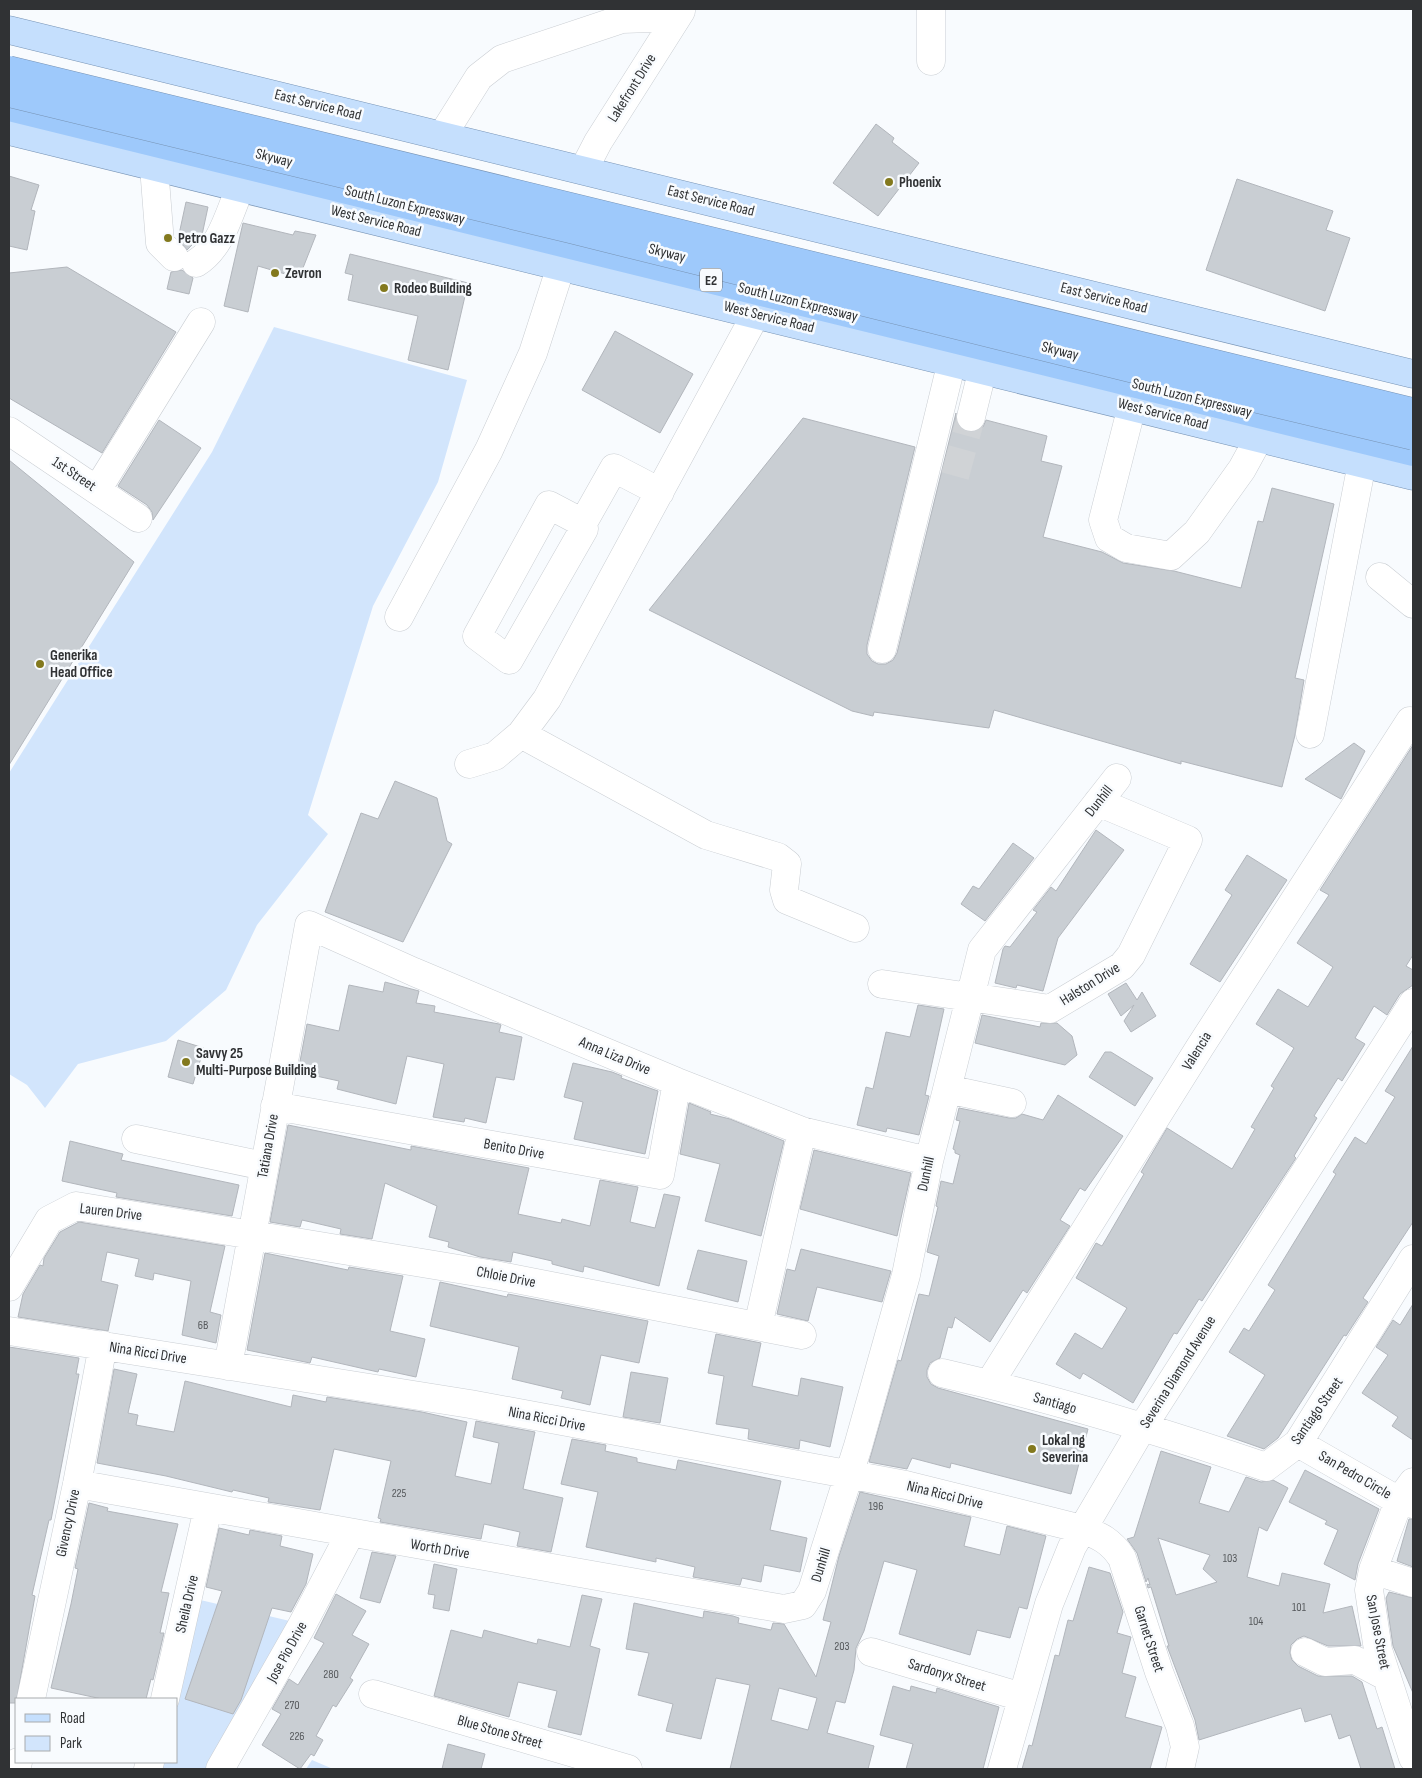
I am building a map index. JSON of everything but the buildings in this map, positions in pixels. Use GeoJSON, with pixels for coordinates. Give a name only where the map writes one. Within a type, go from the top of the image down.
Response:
{"type":"FeatureCollection","features":[{"type":"Feature","properties":{"kind":"highway"},"geometry":{"type":"LineString","coordinates":[[9,56],[1413,400]]}},
{"type":"Feature","properties":{"kind":"highway","name":"Skyway"},"geometry":{"type":"LineString","coordinates":[[9,70],[1413,412]]}},
{"type":"Feature","properties":{"kind":"highway","name":"Skyway"},"geometry":{"type":"LineString","coordinates":[[9,93],[1413,436]]}},
{"type":"Feature","properties":{"kind":"highway","name":"South Luzon Expressway"},"geometry":{"type":"LineString","coordinates":[[9,107],[1413,452]]}},
{"type":"Feature","properties":{"kind":"main road","name":"East Service Road"},"geometry":{"type":"LineString","coordinates":[[9,30],[584,169],[1413,374]]}},
{"type":"Feature","properties":{"kind":"main road","name":"West Service Road"},"geometry":{"type":"LineString","coordinates":[[9,131],[983,368],[1413,476]]}},
{"type":"Feature","properties":{"kind":"street"},"geometry":{"type":"LineString","coordinates":[[931,9],[931,61]]}},
{"type":"Feature","properties":{"kind":"street"},"geometry":{"type":"LineString","coordinates":[[442,136],[479,77],[502,59],[622,19],[677,16]]}},
{"type":"Feature","properties":{"kind":"street","name":"Lakefront Drive"},"geometry":{"type":"LineString","coordinates":[[584,169],[598,142],[677,16]]}},
{"type":"Feature","properties":{"kind":"street"},"geometry":{"type":"LineString","coordinates":[[154,167],[160,243],[185,260],[208,256],[215,245],[240,188]]}},
{"type":"Feature","properties":{"kind":"street"},"geometry":{"type":"LineString","coordinates":[[399,617],[489,450],[533,353],[561,266]]}},
{"type":"Feature","properties":{"kind":"street"},"geometry":{"type":"LineString","coordinates":[[468,764],[495,756],[521,734],[547,698],[756,314]]}},
{"type":"Feature","properties":{"kind":"street"},"geometry":{"type":"LineString","coordinates":[[97,490],[201,322]]}},
{"type":"Feature","properties":{"kind":"street"},"geometry":{"type":"LineString","coordinates":[[1182,396],[1194,347]]}},
{"type":"Feature","properties":{"kind":"street"},"geometry":{"type":"LineString","coordinates":[[882,649],[952,361]]}},
{"type":"Feature","properties":{"kind":"street"},"geometry":{"type":"LineString","coordinates":[[971,416],[983,368]]}},
{"type":"Feature","properties":{"kind":"street"},"geometry":{"type":"LineString","coordinates":[[1132,406],[1103,520],[1109,538],[1126,548],[1171,556],[1197,532],[1242,468],[1258,438]]}},
{"type":"Feature","properties":{"kind":"street","name":"1st Street"},"geometry":{"type":"LineString","coordinates":[[9,431],[138,518]]}},
{"type":"Feature","properties":{"kind":"street"},"geometry":{"type":"LineString","coordinates":[[1310,734],[1362,464]]}},
{"type":"Feature","properties":{"kind":"street"},"geometry":{"type":"LineString","coordinates":[[583,523],[549,505],[477,636],[509,660],[584,529],[583,523],[614,468],[660,492]]}},
{"type":"Feature","properties":{"kind":"street"},"geometry":{"type":"LineString","coordinates":[[1380,577],[1413,604]]}},
{"type":"Feature","properties":{"kind":"street","name":"Valencia"},"geometry":{"type":"LineString","coordinates":[[989,1384],[1200,1047],[1411,722]]}},
{"type":"Feature","properties":{"kind":"street"},"geometry":{"type":"LineString","coordinates":[[521,734],[706,835],[778,857],[787,864],[784,890],[787,900],[855,928]]}},
{"type":"Feature","properties":{"kind":"street","name":"Dunhill"},"geometry":{"type":"LineString","coordinates":[[803,1605],[812,1591],[849,1475],[906,1275],[929,1160],[982,950],[1117,778]]}},
{"type":"Feature","properties":{"kind":"street","name":"Halston Drive"},"geometry":{"type":"LineString","coordinates":[[882,984],[1050,1009],[1122,966],[1130,955],[1188,840],[1098,802]]}},
{"type":"Feature","properties":{"kind":"street","name":"Anna Liza Drive"},"geometry":{"type":"LineString","coordinates":[[309,925],[414,972],[677,1082],[802,1131],[929,1160]]}},
{"type":"Feature","properties":{"kind":"street","name":"Tatiana Drive"},"geometry":{"type":"LineString","coordinates":[[228,1366],[309,925]]}},
{"type":"Feature","properties":{"kind":"street","name":"Severina Diamond Avenue"},"geometry":{"type":"LineString","coordinates":[[1002,1769],[1052,1596],[1063,1565],[1082,1529],[1155,1431],[1413,1003]]}},
{"type":"Feature","properties":{"kind":"street","name":"Benito Drive"},"geometry":{"type":"LineString","coordinates":[[275,1106],[660,1175],[677,1082]]}},
{"type":"Feature","properties":{"kind":"street"},"geometry":{"type":"LineString","coordinates":[[947,1089],[1012,1103]]}},
{"type":"Feature","properties":{"kind":"street"},"geometry":{"type":"LineString","coordinates":[[758,1326],[802,1131]]}},
{"type":"Feature","properties":{"kind":"street"},"geometry":{"type":"LineString","coordinates":[[136,1139],[264,1166]]}},
{"type":"Feature","properties":{"kind":"street","name":"Lauren Drive"},"geometry":{"type":"LineString","coordinates":[[9,1287],[49,1220],[76,1206],[252,1234]]}},
{"type":"Feature","properties":{"kind":"street","name":"Chloie Drive"},"geometry":{"type":"LineString","coordinates":[[252,1234],[495,1275],[802,1335]]}},
{"type":"Feature","properties":{"kind":"street","name":"Santiago Street"},"geometry":{"type":"LineString","coordinates":[[1155,1431],[1266,1467],[1298,1443],[1413,1259]]}},
{"type":"Feature","properties":{"kind":"street","name":"Nina Ricci Drive"},"geometry":{"type":"LineString","coordinates":[[9,1331],[470,1404],[906,1485],[1082,1529]]}},
{"type":"Feature","properties":{"kind":"street","name":"Givency Drive"},"geometry":{"type":"LineString","coordinates":[[31,1698],[77,1484],[103,1345]]}},
{"type":"Feature","properties":{"kind":"street","name":"Santiago"},"geometry":{"type":"LineString","coordinates":[[942,1373],[989,1384],[1155,1431]]}},
{"type":"Feature","properties":{"kind":"street","name":"San Pedro Circle"},"geometry":{"type":"LineString","coordinates":[[1298,1443],[1409,1496]]}},
{"type":"Feature","properties":{"kind":"street","name":"Worth Drive"},"geometry":{"type":"LineString","coordinates":[[77,1484],[784,1610],[803,1605]]}},
{"type":"Feature","properties":{"kind":"street","name":"San Jose Street"},"geometry":{"type":"LineString","coordinates":[[1409,1496],[1373,1570],[1369,1590],[1378,1650],[1413,1758]]}},
{"type":"Feature","properties":{"kind":"street","name":"Sheila Drive"},"geometry":{"type":"LineString","coordinates":[[165,1698],[208,1508]]}},
{"type":"Feature","properties":{"kind":"street","name":"Garnet Street"},"geometry":{"type":"LineString","coordinates":[[1082,1529],[1103,1537],[1114,1546],[1122,1558],[1159,1672],[1180,1726],[1185,1747],[1180,1769]]}},
{"type":"Feature","properties":{"kind":"street","name":"Jose Pio Drive"},"geometry":{"type":"LineString","coordinates":[[220,1769],[301,1627],[350,1534]]}},
{"type":"Feature","properties":{"kind":"street"},"geometry":{"type":"LineString","coordinates":[[1373,1570],[1413,1583]]}},
{"type":"Feature","properties":{"kind":"street","name":"Sardonyx Street"},"geometry":{"type":"LineString","coordinates":[[871,1652],[1022,1697]]}},
{"type":"Feature","properties":{"kind":"street"},"geometry":{"type":"LineString","coordinates":[[1305,1652],[1325,1662],[1355,1660],[1387,1677]]}},
{"type":"Feature","properties":{"kind":"street","name":"Blue Stone Street"},"geometry":{"type":"LineString","coordinates":[[373,1694],[628,1769]]}},
{"type":"Feature","properties":{"kind":"green space"},"geometry":{"type":"Polygon","coordinates":[[[274,327],[467,380],[438,482],[373,606],[308,815],[328,834],[257,925],[226,990],[166,1041],[78,1064],[45,1108],[27,1085],[9,1074],[9,773],[212,452],[274,327]]]}},
{"type":"Feature","properties":{"kind":"green space"},"geometry":{"type":"Polygon","coordinates":[[[196,1599],[294,1622],[208,1769],[157,1769],[158,1763],[178,1763],[178,1698],[176,1698],[196,1599]]]}},
{"type":"Feature","properties":{"kind":"green space"},"geometry":{"type":"Polygon","coordinates":[[[312,1760],[333,1769],[306,1769],[312,1760]]]}},
{"type":"Feature","properties":{"kind":"tunnel"},"geometry":{"type":"LineString","coordinates":[[955,476],[971,417]]}},
{"type":"Feature","properties":{"kind":"place","name":"Phoenix"},"geometry":{"type":"Point","coordinates":[889,182]}},
{"type":"Feature","properties":{"kind":"place","name":"Petro Gazz"},"geometry":{"type":"Point","coordinates":[168,238]}},
{"type":"Feature","properties":{"kind":"place","name":"Zevron"},"geometry":{"type":"Point","coordinates":[275,273]}},
{"type":"Feature","properties":{"kind":"place","name":"Rodeo Building"},"geometry":{"type":"Point","coordinates":[384,288]}},
{"type":"Feature","properties":{"kind":"place","name":"Generika Head Office"},"geometry":{"type":"Point","coordinates":[40,664]}},
{"type":"Feature","properties":{"kind":"place","name":"Savvy 25 Multi-Purpose Building"},"geometry":{"type":"Point","coordinates":[186,1062]}},
{"type":"Feature","properties":{"kind":"place","name":"Lokal ng Severina"},"geometry":{"type":"Point","coordinates":[1032,1449]}}]}
